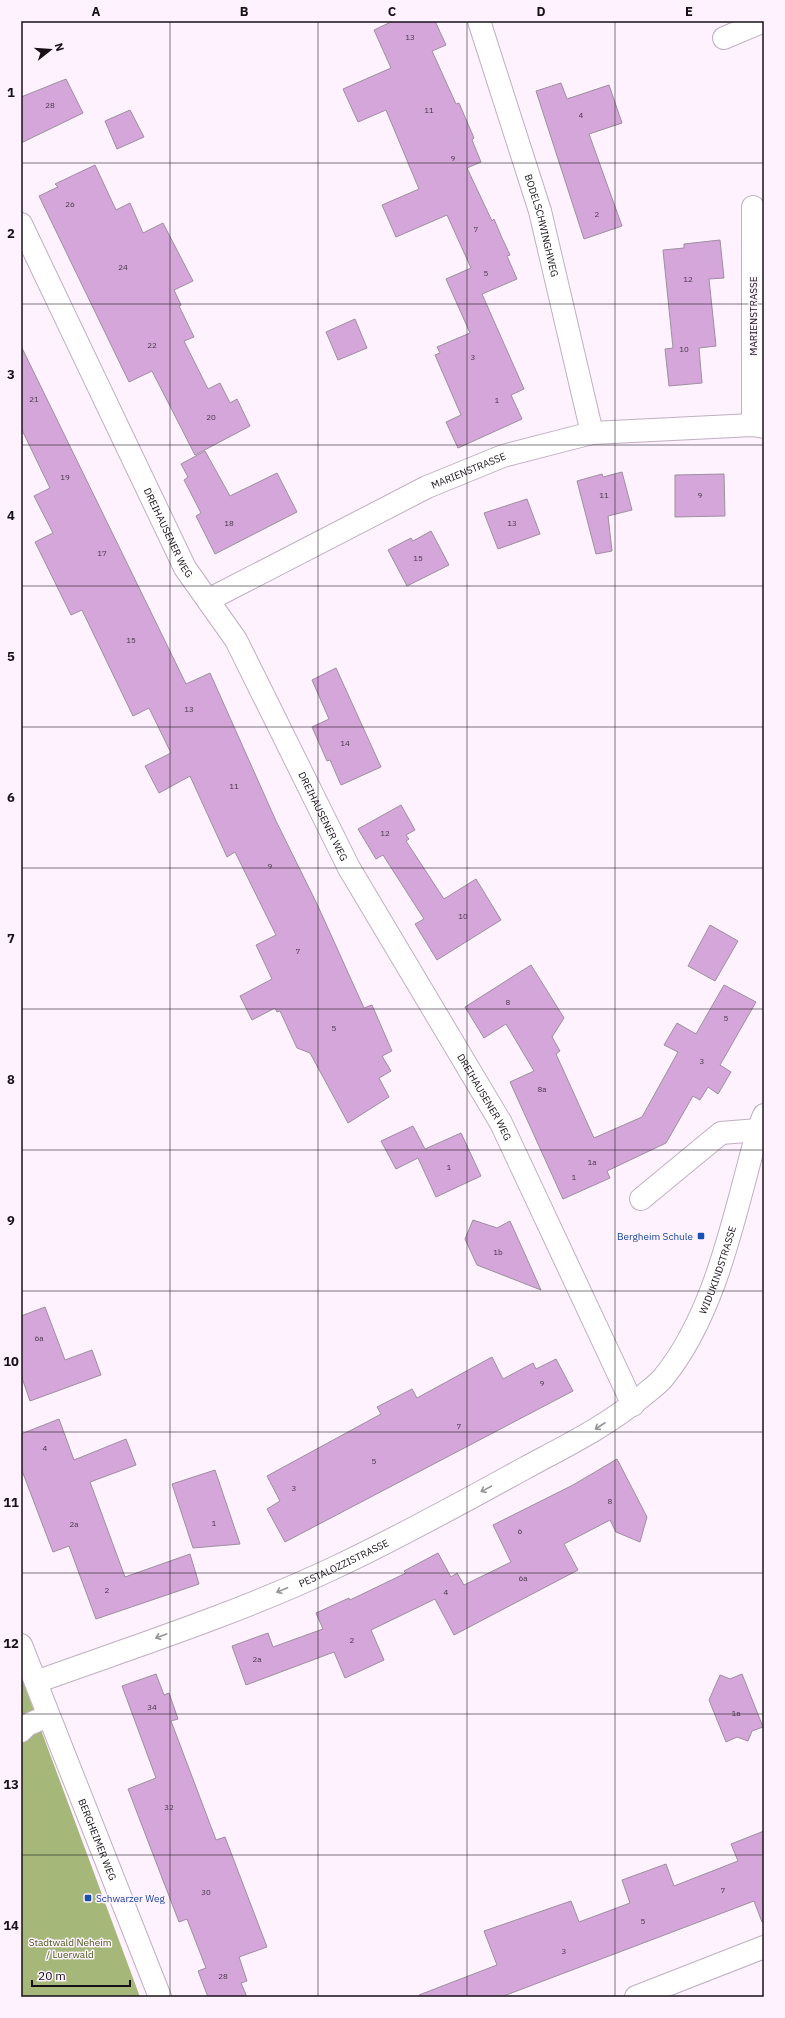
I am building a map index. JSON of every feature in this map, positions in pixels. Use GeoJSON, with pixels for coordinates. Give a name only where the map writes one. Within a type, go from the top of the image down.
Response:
{"type":"FeatureCollection","features":[{"type":"Feature","properties":{"kind":"street","name":"BODELSCHWINGHWEG"},"geometry":{"type":"LineString","coordinates":[[479,21],[540,211],[592,433]]}},
{"type":"Feature","properties":{"kind":"street"},"geometry":{"type":"LineString","coordinates":[[724,38],[764,21]]}},
{"type":"Feature","properties":{"kind":"street","name":"MARIENSTRASSE"},"geometry":{"type":"LineString","coordinates":[[208,600],[427,487],[503,456],[592,433],[758,426],[753,207]]}},
{"type":"Feature","properties":{"kind":"street","name":"DREIHAUSENER WEG"},"geometry":{"type":"LineString","coordinates":[[21,224],[185,568],[236,640],[349,868],[501,1124],[633,1405]]}},
{"type":"Feature","properties":{"kind":"street"},"geometry":{"type":"LineString","coordinates":[[641,1199],[721,1133],[761,1122]]}},
{"type":"Feature","properties":{"kind":"street","name":"WIDUKINDSTRASSE"},"geometry":{"type":"LineString","coordinates":[[633,1405],[662,1380],[687,1346],[705,1307],[726,1244],[761,1122]]}},
{"type":"Feature","properties":{"kind":"street","name":"PESTALOZZISTRASSE"},"geometry":{"type":"LineString","coordinates":[[36,1682],[255,1602],[335,1568],[413,1529],[591,1432],[633,1405]]}},
{"type":"Feature","properties":{"kind":"street"},"geometry":{"type":"LineString","coordinates":[[21,1645],[36,1682]]}},
{"type":"Feature","properties":{"kind":"street","name":"BERGHEIMER WEG"},"geometry":{"type":"LineString","coordinates":[[36,1682],[48,1716],[160,1997]]}},
{"type":"Feature","properties":{"kind":"street"},"geometry":{"type":"LineString","coordinates":[[21,1731],[27,1725],[48,1716]]}},
{"type":"Feature","properties":{"kind":"street"},"geometry":{"type":"LineString","coordinates":[[636,1997],[764,1947]]}},
{"type":"Feature","properties":{"kind":"green space","name":"Stadtwald Neheim / Luerwald"},"geometry":{"type":"Polygon","coordinates":[[[21,1676],[140,1997],[21,1997],[21,1676]]]}},
{"type":"Feature","properties":{"kind":"building"},"geometry":{"type":"Polygon","coordinates":[[[393,21],[435,21],[446,45],[432,51],[456,104],[459,103],[474,138],[472,140],[481,162],[467,168],[492,221],[494,219],[510,255],[507,256],[517,279],[482,294],[524,389],[511,395],[522,419],[458,448],[446,422],[461,415],[435,355],[440,353],[437,347],[470,333],[446,279],[471,268],[447,215],[396,237],[382,205],[419,189],[386,110],[358,122],[343,89],[391,68],[374,30],[393,21]]]}},
{"type":"Feature","properties":{"kind":"building"},"geometry":{"type":"Polygon","coordinates":[[[66,79],[83,113],[21,143],[21,97],[66,79]]]}},
{"type":"Feature","properties":{"kind":"building"},"geometry":{"type":"Polygon","coordinates":[[[561,83],[567,99],[609,85],[622,123],[589,134],[622,226],[584,239],[536,91],[561,83]]]}},
{"type":"Feature","properties":{"kind":"building"},"geometry":{"type":"Polygon","coordinates":[[[130,110],[144,137],[117,149],[105,121],[130,110]]]}},
{"type":"Feature","properties":{"kind":"building"},"geometry":{"type":"Polygon","coordinates":[[[95,165],[116,210],[130,203],[143,233],[163,223],[193,281],[174,290],[181,305],[179,306],[194,337],[184,341],[208,389],[220,383],[230,403],[237,399],[250,426],[195,455],[152,371],[129,382],[39,196],[58,187],[55,184],[95,165]]]}},
{"type":"Feature","properties":{"kind":"building"},"geometry":{"type":"Polygon","coordinates":[[[720,240],[724,278],[709,279],[716,346],[699,348],[702,383],[669,386],[665,349],[673,348],[663,250],[684,248],[684,244],[720,240]]]}},
{"type":"Feature","properties":{"kind":"building"},"geometry":{"type":"Polygon","coordinates":[[[355,319],[367,348],[338,360],[326,332],[355,319]]]}},
{"type":"Feature","properties":{"kind":"building"},"geometry":{"type":"Polygon","coordinates":[[[21,346],[186,684],[210,673],[276,821],[317,904],[364,1008],[372,1005],[392,1051],[382,1056],[391,1071],[379,1078],[389,1097],[348,1123],[310,1053],[297,1048],[280,1011],[277,1012],[275,1008],[252,1020],[240,996],[272,979],[256,945],[276,935],[235,852],[227,857],[190,776],[159,793],[145,766],[171,753],[149,708],[133,716],[82,610],[71,615],[35,542],[53,533],[34,496],[50,488],[21,428],[21,346]]]}},
{"type":"Feature","properties":{"kind":"building"},"geometry":{"type":"Polygon","coordinates":[[[205,451],[230,496],[277,473],[297,512],[215,554],[196,516],[201,513],[184,480],[188,477],[181,464],[205,451]]]}},
{"type":"Feature","properties":{"kind":"building"},"geometry":{"type":"Polygon","coordinates":[[[622,472],[632,510],[608,516],[612,551],[596,554],[577,481],[602,474],[603,477],[622,472]]]}},
{"type":"Feature","properties":{"kind":"building"},"geometry":{"type":"Polygon","coordinates":[[[724,474],[725,516],[675,517],[675,475],[724,474]]]}},
{"type":"Feature","properties":{"kind":"building"},"geometry":{"type":"Polygon","coordinates":[[[527,499],[540,534],[498,549],[484,513],[527,499]]]}},
{"type":"Feature","properties":{"kind":"building"},"geometry":{"type":"Polygon","coordinates":[[[431,531],[449,565],[407,586],[388,550],[411,538],[413,541],[431,531]]]}},
{"type":"Feature","properties":{"kind":"building"},"geometry":{"type":"Polygon","coordinates":[[[336,668],[381,767],[341,785],[330,760],[327,761],[312,727],[329,719],[312,680],[336,668]]]}},
{"type":"Feature","properties":{"kind":"building"},"geometry":{"type":"Polygon","coordinates":[[[401,805],[415,830],[406,835],[409,839],[406,841],[444,899],[476,879],[501,920],[437,960],[415,924],[424,919],[383,855],[376,859],[358,829],[401,805]]]}},
{"type":"Feature","properties":{"kind":"building"},"geometry":{"type":"Polygon","coordinates":[[[710,925],[738,941],[715,981],[688,966],[710,925]]]}},
{"type":"Feature","properties":{"kind":"building"},"geometry":{"type":"Polygon","coordinates":[[[531,965],[564,1018],[552,1037],[560,1051],[556,1054],[594,1138],[642,1117],[678,1052],[664,1045],[677,1023],[696,1034],[724,985],[756,1002],[720,1065],[731,1072],[718,1094],[708,1087],[700,1100],[693,1096],[666,1143],[607,1171],[610,1178],[563,1199],[510,1082],[534,1071],[506,1024],[484,1038],[465,1007],[531,965]]]}},
{"type":"Feature","properties":{"kind":"building"},"geometry":{"type":"Polygon","coordinates":[[[413,1126],[425,1149],[461,1133],[481,1176],[436,1197],[418,1158],[396,1169],[381,1141],[413,1126]]]}},
{"type":"Feature","properties":{"kind":"building"},"geometry":{"type":"Polygon","coordinates":[[[473,1220],[497,1228],[510,1221],[541,1290],[477,1265],[465,1239],[473,1220]]]}},
{"type":"Feature","properties":{"kind":"building"},"geometry":{"type":"Polygon","coordinates":[[[45,1307],[65,1360],[92,1350],[101,1375],[30,1401],[21,1375],[21,1316],[45,1307]]]}},
{"type":"Feature","properties":{"kind":"building"},"geometry":{"type":"Polygon","coordinates":[[[492,1357],[503,1379],[533,1363],[536,1369],[556,1359],[573,1391],[285,1542],[267,1509],[280,1501],[267,1476],[381,1414],[377,1407],[412,1389],[417,1398],[492,1357]]]}},
{"type":"Feature","properties":{"kind":"building"},"geometry":{"type":"Polygon","coordinates":[[[59,1419],[74,1460],[126,1439],[136,1465],[90,1482],[125,1577],[190,1554],[199,1584],[96,1619],[69,1546],[53,1552],[21,1468],[21,1434],[59,1419]]]}},
{"type":"Feature","properties":{"kind":"building"},"geometry":{"type":"Polygon","coordinates":[[[617,1459],[647,1517],[640,1542],[616,1532],[610,1520],[564,1544],[578,1570],[454,1635],[435,1599],[371,1630],[384,1660],[345,1678],[334,1652],[246,1685],[232,1646],[268,1633],[273,1647],[323,1629],[316,1613],[349,1598],[350,1600],[406,1573],[404,1571],[438,1553],[451,1577],[457,1573],[464,1585],[511,1562],[493,1525],[573,1485],[617,1459]]]}},
{"type":"Feature","properties":{"kind":"building"},"geometry":{"type":"Polygon","coordinates":[[[215,1470],[240,1544],[193,1548],[172,1484],[215,1470]]]}},
{"type":"Feature","properties":{"kind":"building"},"geometry":{"type":"Polygon","coordinates":[[[156,1674],[164,1695],[169,1693],[178,1719],[171,1721],[216,1840],[225,1837],[267,1947],[239,1957],[247,1981],[241,1983],[247,1997],[208,1997],[198,1971],[206,1968],[187,1919],[179,1922],[128,1789],[156,1778],[122,1686],[156,1674]]]}},
{"type":"Feature","properties":{"kind":"building"},"geometry":{"type":"Polygon","coordinates":[[[742,1674],[763,1727],[752,1731],[748,1741],[737,1737],[726,1742],[709,1700],[720,1675],[730,1679],[742,1674]]]}},
{"type":"Feature","properties":{"kind":"building"},"geometry":{"type":"Polygon","coordinates":[[[764,1831],[764,1922],[762,1922],[754,1901],[501,1997],[419,1997],[419,1995],[497,1965],[484,1931],[571,1901],[579,1922],[630,1903],[622,1880],[666,1864],[674,1886],[738,1861],[731,1844],[764,1831]]]}},
{"type":"Feature","properties":{"kind":"place","name":"Bergheim Schule"},"geometry":{"type":"Point","coordinates":[701,1236]}},
{"type":"Feature","properties":{"kind":"place","name":"Schwarzer Weg"},"geometry":{"type":"Point","coordinates":[88,1898]}}]}
